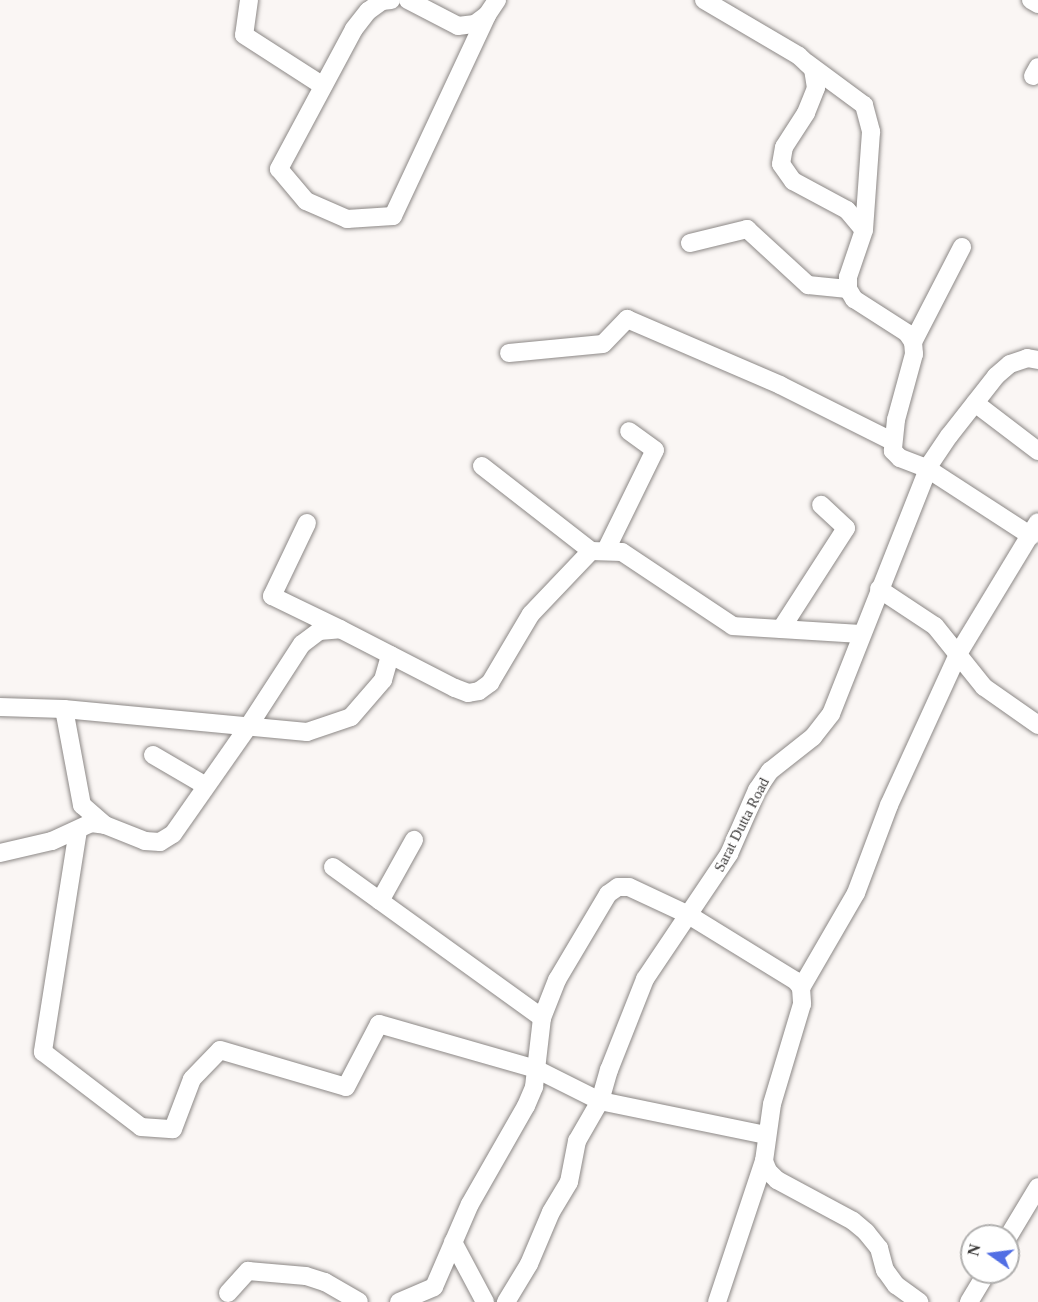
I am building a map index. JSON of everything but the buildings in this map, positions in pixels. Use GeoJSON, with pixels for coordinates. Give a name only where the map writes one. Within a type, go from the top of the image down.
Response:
{"type":"FeatureCollection","features":[{"type":"Feature","properties":{"kind":"street"},"geometry":{"type":"LineString","coordinates":[[249,0],[244,35],[323,87]]}},
{"type":"Feature","properties":{"kind":"street"},"geometry":{"type":"LineString","coordinates":[[391,0],[382,1],[368,11],[354,29],[279,169],[306,201],[347,219],[393,216],[492,8]]}},
{"type":"Feature","properties":{"kind":"street"},"geometry":{"type":"LineString","coordinates":[[408,0],[458,26],[475,24],[492,8]]}},
{"type":"Feature","properties":{"kind":"street"},"geometry":{"type":"LineString","coordinates":[[704,0],[799,56],[864,105],[871,132],[864,230],[848,277],[848,289],[854,299],[907,333],[913,342],[914,354],[892,441],[893,451],[900,458],[928,469],[1034,529],[958,654],[889,805],[856,893],[801,988],[802,1004],[798,1024],[772,1104],[764,1161],[717,1302]]}},
{"type":"Feature","properties":{"kind":"street"},"geometry":{"type":"LineString","coordinates":[[1031,0],[1038,4]]}},
{"type":"Feature","properties":{"kind":"street"},"geometry":{"type":"LineString","coordinates":[[799,56],[813,69],[816,88],[806,113],[784,147],[781,165],[793,181],[847,210],[864,230]]}},
{"type":"Feature","properties":{"kind":"street"},"geometry":{"type":"LineString","coordinates":[[690,243],[747,229],[808,285],[848,289]]}},
{"type":"Feature","properties":{"kind":"street"},"geometry":{"type":"LineString","coordinates":[[913,342],[962,247]]}},
{"type":"Feature","properties":{"kind":"street"},"geometry":{"type":"LineString","coordinates":[[509,353],[603,344],[627,319],[780,385],[892,441]]}},
{"type":"Feature","properties":{"kind":"street","name":"Sarat Dutta Road"},"geometry":{"type":"LineString","coordinates":[[506,1302],[529,1264],[551,1212],[569,1182],[577,1141],[600,1101],[609,1070],[645,979],[729,854],[757,790],[770,771],[813,737],[831,714],[860,634],[928,469],[949,436],[996,376],[1010,364],[1027,358],[1038,360]]}},
{"type":"Feature","properties":{"kind":"street"},"geometry":{"type":"LineString","coordinates":[[975,403],[1038,451]]}},
{"type":"Feature","properties":{"kind":"street"},"geometry":{"type":"LineString","coordinates":[[307,523],[273,596],[455,688],[468,693],[479,691],[490,683],[531,614],[599,550],[655,450],[629,431]]}},
{"type":"Feature","properties":{"kind":"street"},"geometry":{"type":"LineString","coordinates":[[482,466],[599,550],[622,552],[733,626],[860,634]]}},
{"type":"Feature","properties":{"kind":"street"},"geometry":{"type":"LineString","coordinates":[[781,629],[846,528],[821,505]]}},
{"type":"Feature","properties":{"kind":"street"},"geometry":{"type":"LineString","coordinates":[[879,589],[935,626],[984,687],[1038,725]]}},
{"type":"Feature","properties":{"kind":"street"},"geometry":{"type":"LineString","coordinates":[[0,853],[52,841],[91,823],[105,825],[145,841],[160,842],[173,834],[248,727],[302,644],[319,631],[340,629]]}},
{"type":"Feature","properties":{"kind":"street"},"geometry":{"type":"LineString","coordinates":[[0,707],[64,709],[307,732],[351,717],[382,680],[390,655]]}},
{"type":"Feature","properties":{"kind":"street"},"geometry":{"type":"LineString","coordinates":[[64,709],[82,805],[105,825]]}},
{"type":"Feature","properties":{"kind":"street"},"geometry":{"type":"LineString","coordinates":[[153,755],[206,786]]}},
{"type":"Feature","properties":{"kind":"street"},"geometry":{"type":"LineString","coordinates":[[78,830],[43,1052],[141,1127],[173,1129],[192,1079],[220,1050],[346,1087],[379,1024],[536,1069],[600,1101],[766,1135]]}},
{"type":"Feature","properties":{"kind":"street"},"geometry":{"type":"LineString","coordinates":[[380,901],[414,840]]}},
{"type":"Feature","properties":{"kind":"street"},"geometry":{"type":"LineString","coordinates":[[333,867],[542,1018]]}},
{"type":"Feature","properties":{"kind":"street"},"geometry":{"type":"LineString","coordinates":[[399,1302],[434,1287],[470,1204],[526,1106],[534,1087],[542,1018],[557,980],[608,894],[618,888],[629,887],[687,914],[789,976],[801,988]]}},
{"type":"Feature","properties":{"kind":"street"},"geometry":{"type":"LineString","coordinates":[[764,1161],[768,1171],[777,1180],[853,1221],[866,1232],[879,1248],[885,1269],[896,1285],[919,1302]]}},
{"type":"Feature","properties":{"kind":"street"},"geometry":{"type":"LineString","coordinates":[[1016,1224],[1038,1187]]}},
{"type":"Feature","properties":{"kind":"street"},"geometry":{"type":"LineString","coordinates":[[453,1242],[485,1302]]}},
{"type":"Feature","properties":{"kind":"street"},"geometry":{"type":"LineString","coordinates":[[228,1293],[248,1271],[306,1276],[325,1282],[359,1302]]}},
{"type":"Feature","properties":{"kind":"street"},"geometry":{"type":"LineString","coordinates":[[969,1302],[980,1284]]}}]}
